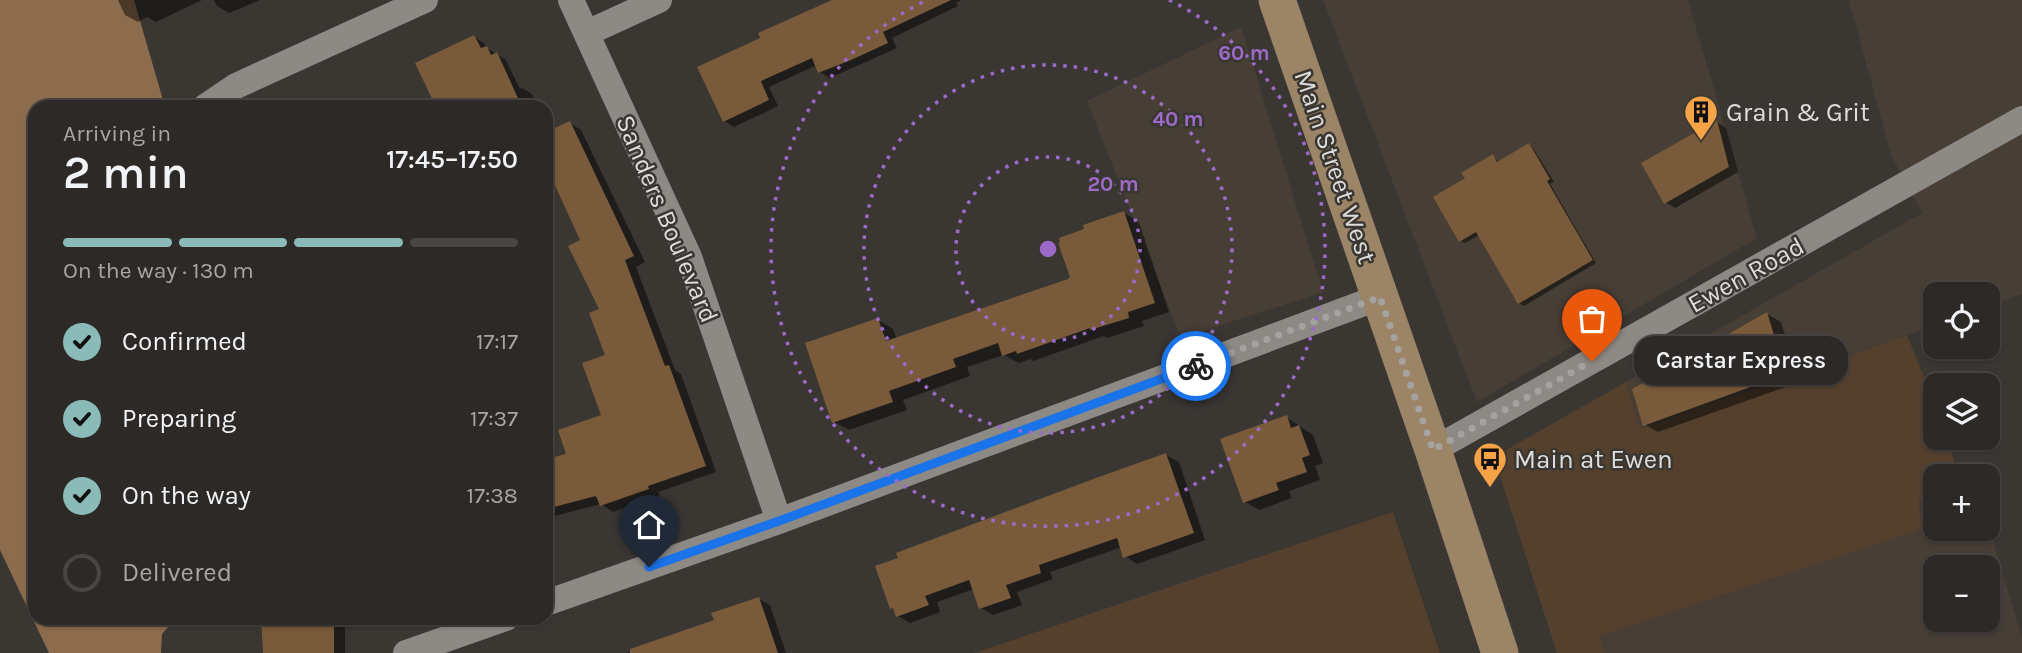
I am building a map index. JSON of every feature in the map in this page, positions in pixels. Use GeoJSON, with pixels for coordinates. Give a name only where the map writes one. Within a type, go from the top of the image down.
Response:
{"type":"FeatureCollection","features":[{"type":"Feature","properties":{"kind":"main road","name":"Main Street West"},"geometry":{"type":"LineString","coordinates":[[1278,0],[1500,653]]}},
{"type":"Feature","properties":{"kind":"street"},"geometry":{"type":"LineString","coordinates":[[215,100],[236,86],[425,0]]}},
{"type":"Feature","properties":{"kind":"street","name":"Sanders Boulevard"},"geometry":{"type":"LineString","coordinates":[[571,0],[689,257],[779,521]]}},
{"type":"Feature","properties":{"kind":"street"},"geometry":{"type":"LineString","coordinates":[[587,33],[659,0]]}},
{"type":"Feature","properties":{"kind":"street","name":"Ewen Road"},"geometry":{"type":"LineString","coordinates":[[1433,450],[2022,119]]}},
{"type":"Feature","properties":{"kind":"street"},"geometry":{"type":"LineString","coordinates":[[553,601],[779,521],[1380,297]]}},
{"type":"Feature","properties":{"kind":"street"},"geometry":{"type":"LineString","coordinates":[[406,653],[486,625]]}},
{"type":"Feature","properties":{"kind":"shaded area"},"geometry":{"type":"Polygon","coordinates":[[[0,0],[134,0],[163,100],[28,100],[28,609],[0,550],[0,0]]]}},
{"type":"Feature","properties":{"kind":"shaded area"},"geometry":{"type":"Polygon","coordinates":[[[1323,0],[1688,0],[1757,238],[1477,402],[1323,0]]]}},
{"type":"Feature","properties":{"kind":"shaded area"},"geometry":{"type":"Polygon","coordinates":[[[1849,0],[2022,0],[2022,294],[2000,302],[2000,282],[1923,282],[1923,329],[1640,429],[1626,382],[1922,213],[1891,155],[1849,0]]]}},
{"type":"Feature","properties":{"kind":"shaded area"},"geometry":{"type":"Polygon","coordinates":[[[1241,27],[1323,292],[1181,338],[1087,101],[1241,27]]]}},
{"type":"Feature","properties":{"kind":"shaded area"},"geometry":{"type":"Polygon","coordinates":[[[1907,335],[1923,375],[1923,450],[1951,450],[1954,464],[1923,464],[1923,499],[1919,503],[1923,529],[1600,636],[1604,653],[1557,653],[1498,463],[1506,450],[1626,382],[1640,429],[1907,335]]]}},
{"type":"Feature","properties":{"kind":"shaded area"},"geometry":{"type":"Polygon","coordinates":[[[1393,512],[1440,653],[974,653],[1393,512]]]}},
{"type":"Feature","properties":{"kind":"shaded area"},"geometry":{"type":"Polygon","coordinates":[[[1923,529],[1923,541],[1994,541],[1998,555],[1923,555],[1923,632],[2000,632],[2000,563],[2022,639],[2022,653],[1604,653],[1599,636],[1923,529]]]}},
{"type":"Feature","properties":{"kind":"shaded area"},"geometry":{"type":"Polygon","coordinates":[[[36,625],[170,625],[162,634],[161,653],[49,653],[36,625]]]}},
{"type":"Feature","properties":{"kind":"building"},"geometry":{"type":"Polygon","coordinates":[[[832,0],[951,0],[883,32],[888,43],[851,60],[818,73],[812,58],[761,81],[769,100],[723,122],[697,67],[760,38],[758,33],[832,0]]]}},
{"type":"Feature","properties":{"kind":"building"},"geometry":{"type":"Polygon","coordinates":[[[474,35],[481,48],[487,46],[491,55],[497,52],[519,100],[433,100],[415,63],[474,35]]]}},
{"type":"Feature","properties":{"kind":"building","name":"Grain & Grit"},"geometry":{"type":"Polygon","coordinates":[[[1717,120],[1729,167],[1664,204],[1641,163],[1717,120]]]}},
{"type":"Feature","properties":{"kind":"building"},"geometry":{"type":"Polygon","coordinates":[[[570,121],[634,256],[625,260],[665,366],[669,365],[706,466],[600,506],[596,496],[553,507],[553,457],[566,454],[558,430],[601,415],[582,363],[605,355],[589,313],[599,309],[568,246],[580,240],[553,181],[553,129],[570,121]]]}},
{"type":"Feature","properties":{"kind":"building"},"geometry":{"type":"Polygon","coordinates":[[[1529,143],[1550,179],[1547,181],[1593,260],[1518,304],[1476,232],[1459,242],[1433,197],[1465,178],[1461,173],[1493,154],[1497,162],[1529,143]]]}},
{"type":"Feature","properties":{"kind":"building"},"geometry":{"type":"Polygon","coordinates":[[[1124,211],[1155,303],[1128,312],[1129,318],[1090,328],[1017,354],[1016,351],[1002,356],[998,343],[953,359],[956,367],[889,391],[893,402],[832,423],[805,343],[878,318],[886,341],[1068,279],[1070,277],[1058,243],[1059,238],[1084,229],[1083,225],[1124,211]]]}},
{"type":"Feature","properties":{"kind":"building"},"geometry":{"type":"Polygon","coordinates":[[[1767,312],[1786,374],[1643,426],[1632,389],[1767,312]]]}},
{"type":"Feature","properties":{"kind":"building"},"geometry":{"type":"Polygon","coordinates":[[[1287,415],[1291,428],[1299,425],[1310,455],[1302,458],[1307,472],[1276,483],[1279,490],[1243,503],[1220,439],[1287,415]]]}},
{"type":"Feature","properties":{"kind":"building"},"geometry":{"type":"Polygon","coordinates":[[[1166,453],[1194,533],[1123,558],[1117,538],[1039,565],[1041,573],[1006,585],[1011,598],[979,609],[969,580],[925,596],[929,605],[896,617],[893,608],[890,609],[875,566],[898,558],[896,553],[1166,453]]]}},
{"type":"Feature","properties":{"kind":"building"},"geometry":{"type":"Polygon","coordinates":[[[759,597],[778,653],[630,653],[630,649],[714,620],[711,613],[759,597]]]}},
{"type":"Feature","properties":{"kind":"building"},"geometry":{"type":"Polygon","coordinates":[[[261,625],[334,625],[334,653],[263,653],[261,625]]]}},
{"type":"Feature","properties":{"kind":"way so far"},"geometry":{"type":"LineString","coordinates":[[1196,366],[1380,297],[1433,450],[1592,361]]}},
{"type":"Feature","properties":{"kind":"place","name":"Grain & Grit"},"geometry":{"type":"Point","coordinates":[1701,142]}},
{"type":"Feature","properties":{"kind":"place","name":"Carstar Express"},"geometry":{"type":"Point","coordinates":[1592,361]}},
{"type":"Feature","properties":{"kind":"place","name":"Main at Ewen"},"geometry":{"type":"Point","coordinates":[1490,489]}},
{"type":"Feature","properties":{"kind":"route"},"geometry":{"type":"LineString","coordinates":[[649,567],[1196,366]]}}]}
